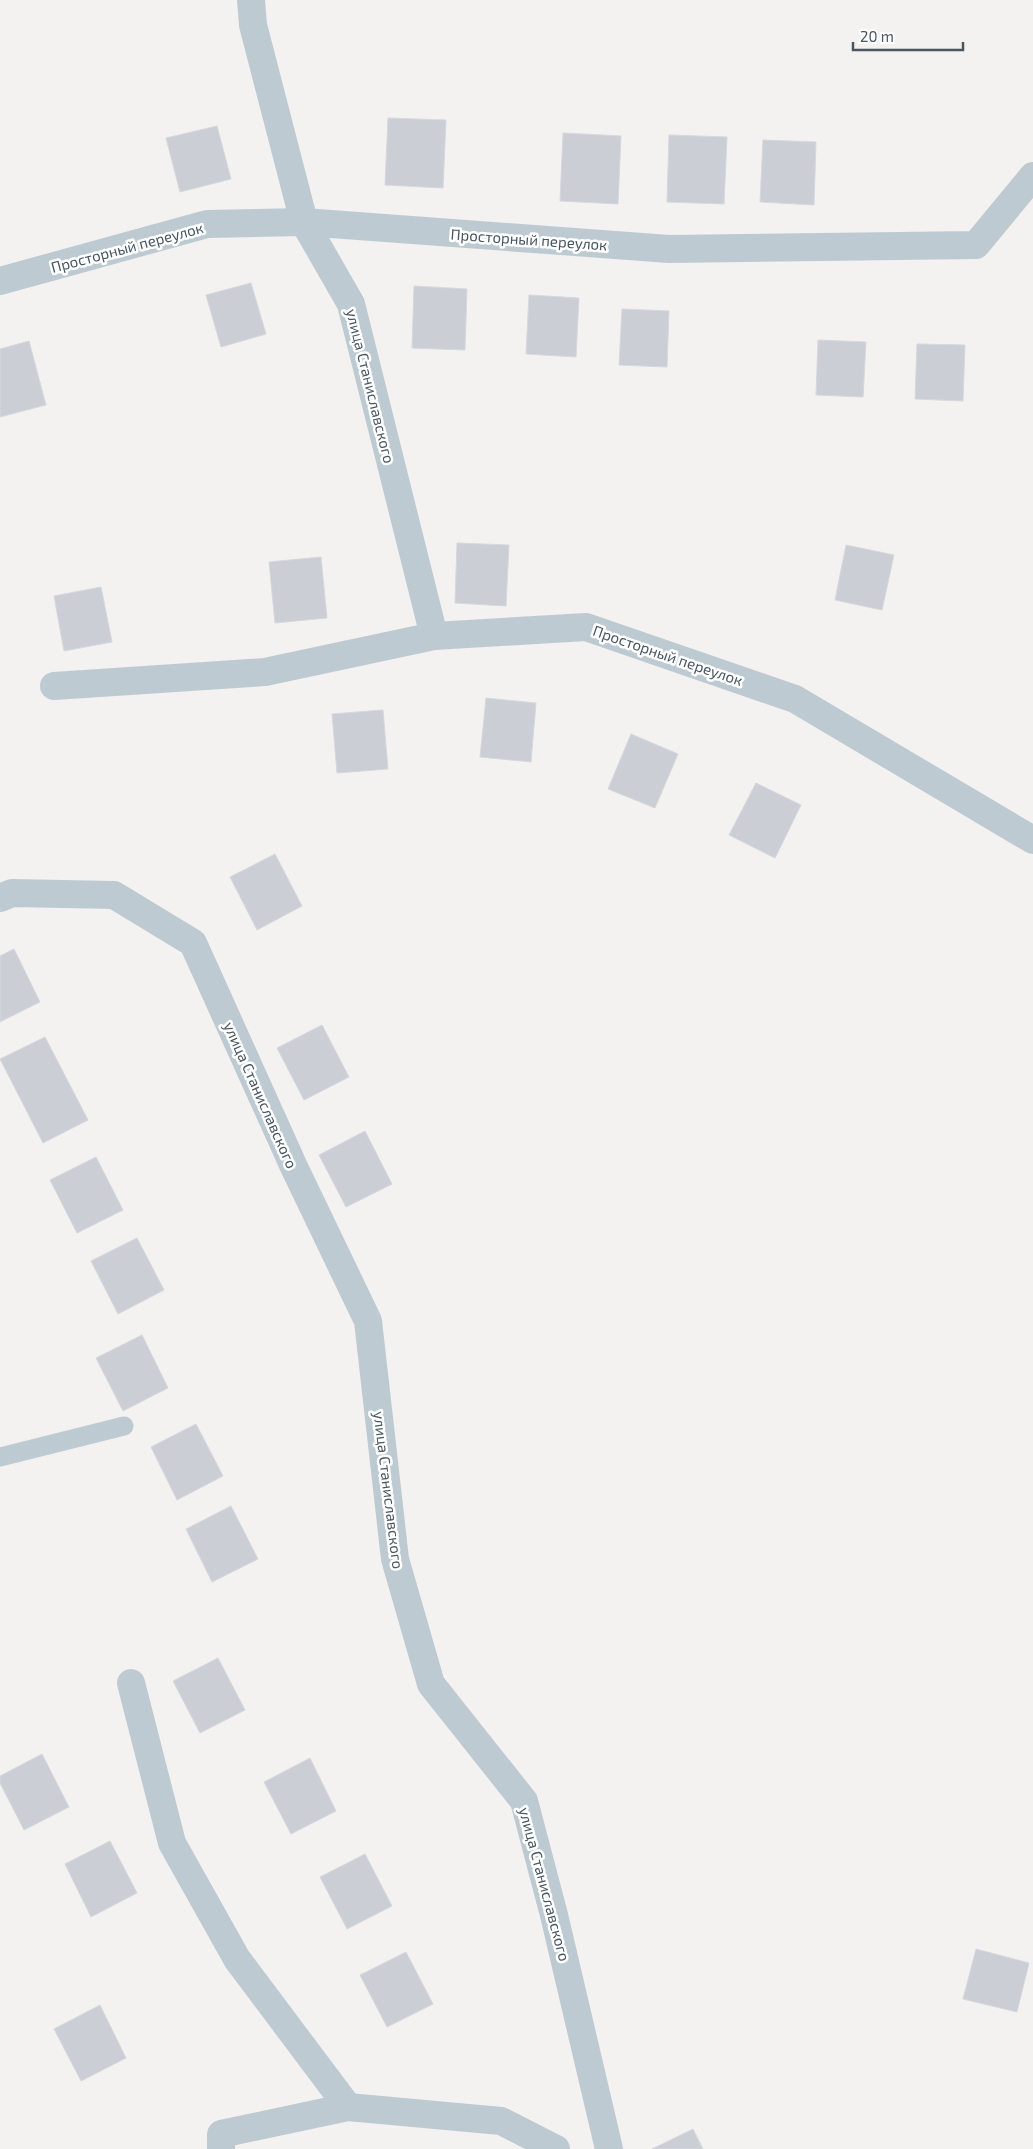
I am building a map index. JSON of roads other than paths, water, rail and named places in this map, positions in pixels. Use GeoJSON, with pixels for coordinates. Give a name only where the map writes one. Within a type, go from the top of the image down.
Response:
{"type":"FeatureCollection","features":[{"type":"Feature","properties":{"kind":"street","name":"улица Станиславского"},"geometry":{"type":"LineString","coordinates":[[251,0],[253,25],[304,222],[351,304],[434,636]]}},
{"type":"Feature","properties":{"kind":"street","name":"Просторный переулок"},"geometry":{"type":"LineString","coordinates":[[0,281],[207,224],[304,222],[668,249],[976,244],[1033,176]]}},
{"type":"Feature","properties":{"kind":"street","name":"Просторный переулок"},"geometry":{"type":"LineString","coordinates":[[54,686],[265,672],[434,636],[586,627],[794,698],[1033,840]]}},
{"type":"Feature","properties":{"kind":"street","name":"улица Станиславского"},"geometry":{"type":"LineString","coordinates":[[0,898],[12,893],[114,895],[193,943],[294,1167],[368,1321],[395,1559],[430,1684],[524,1801],[554,1915],[609,2149]]}},
{"type":"Feature","properties":{"kind":"street"},"geometry":{"type":"LineString","coordinates":[[131,1683],[172,1842],[237,1960],[348,2106]]}},
{"type":"Feature","properties":{"kind":"street"},"geometry":{"type":"LineString","coordinates":[[222,2149],[221,2134],[348,2106],[500,2120],[556,2149]]}},
{"type":"Feature","properties":{"kind":"lane"},"geometry":{"type":"LineString","coordinates":[[0,1457],[124,1426]]}}]}
